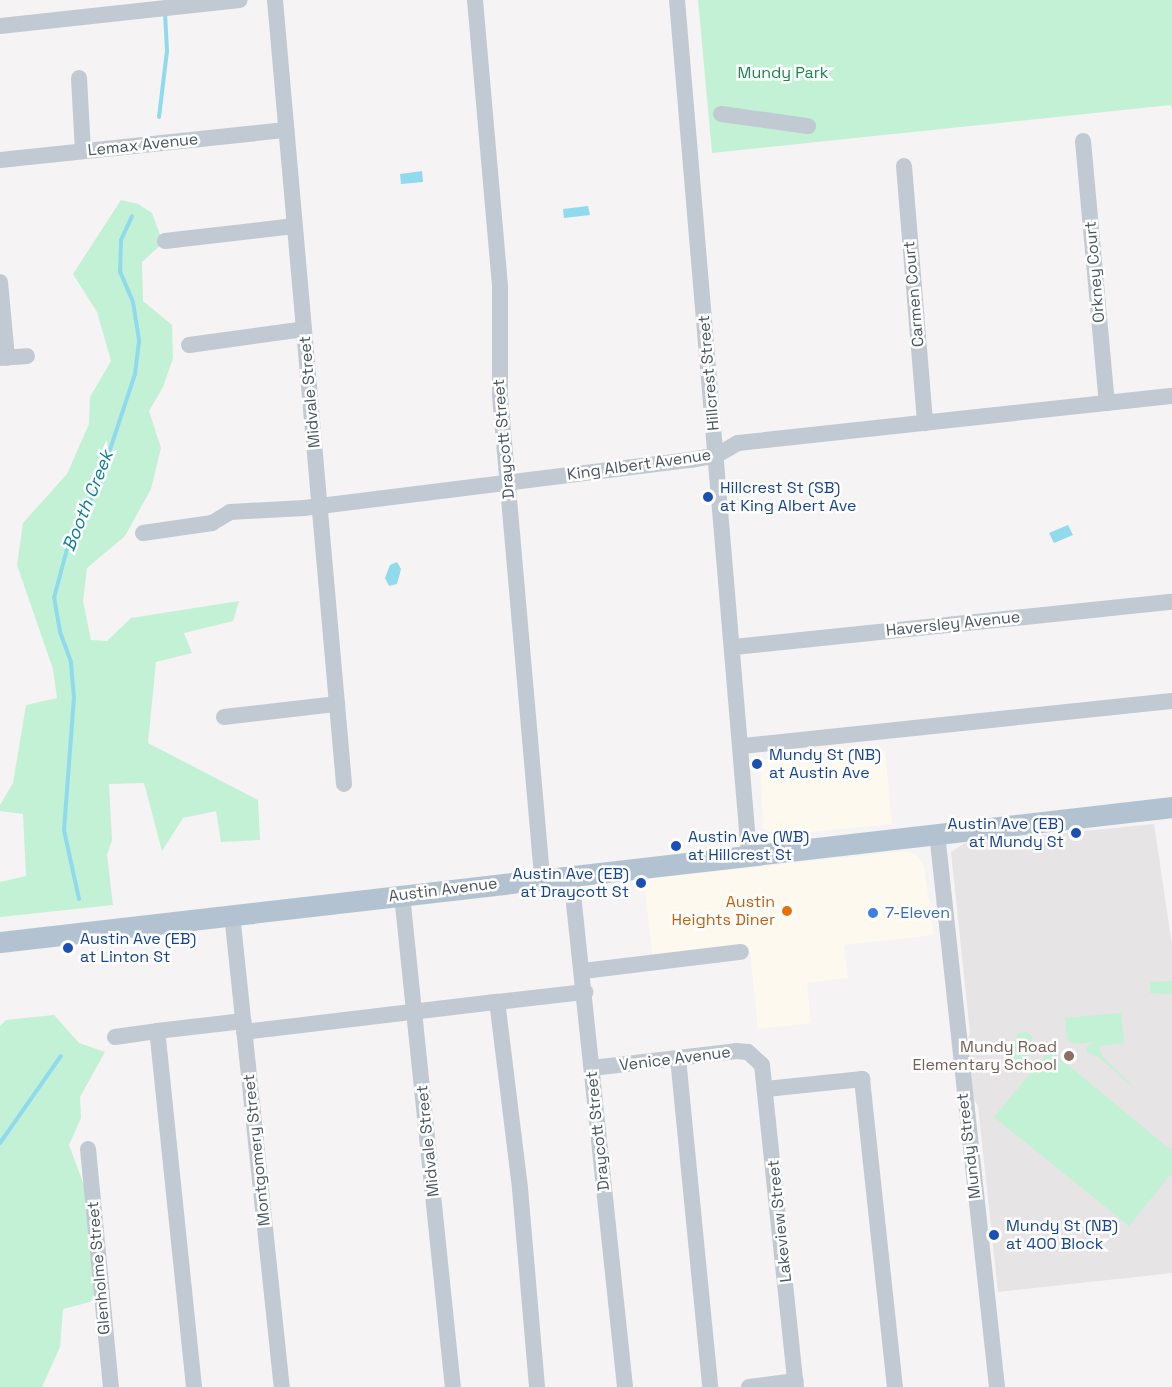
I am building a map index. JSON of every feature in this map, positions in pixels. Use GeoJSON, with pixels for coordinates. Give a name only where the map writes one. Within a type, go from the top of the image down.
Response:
{"type":"FeatureCollection","features":[{"type":"Feature","properties":{"kind":"main road","name":"Austin Avenue"},"geometry":{"type":"LineString","coordinates":[[0,942],[749,853],[1172,807]]}},
{"type":"Feature","properties":{"kind":"street"},"geometry":{"type":"LineString","coordinates":[[0,26],[240,0]]}},
{"type":"Feature","properties":{"kind":"street","name":"Midvale Street"},"geometry":{"type":"LineString","coordinates":[[275,0],[344,784]]}},
{"type":"Feature","properties":{"kind":"street","name":"Draycott Street"},"geometry":{"type":"LineString","coordinates":[[475,0],[500,275],[499,384],[542,878]]}},
{"type":"Feature","properties":{"kind":"street","name":"Hillcrest Street"},"geometry":{"type":"LineString","coordinates":[[677,0],[743,746],[749,853]]}},
{"type":"Feature","properties":{"kind":"street"},"geometry":{"type":"LineString","coordinates":[[79,78],[83,151]]}},
{"type":"Feature","properties":{"kind":"street"},"geometry":{"type":"LineString","coordinates":[[721,114],[808,126]]}},
{"type":"Feature","properties":{"kind":"street","name":"Lemax Avenue"},"geometry":{"type":"LineString","coordinates":[[0,160],[286,130]]}},
{"type":"Feature","properties":{"kind":"street","name":"Orkney Court"},"geometry":{"type":"LineString","coordinates":[[1083,141],[1107,403]]}},
{"type":"Feature","properties":{"kind":"street","name":"Carmen Court"},"geometry":{"type":"LineString","coordinates":[[904,166],[925,423]]}},
{"type":"Feature","properties":{"kind":"street"},"geometry":{"type":"LineString","coordinates":[[165,241],[294,226]]}},
{"type":"Feature","properties":{"kind":"street"},"geometry":{"type":"LineString","coordinates":[[0,282],[4,358],[27,356]]}},
{"type":"Feature","properties":{"kind":"street"},"geometry":{"type":"LineString","coordinates":[[189,345],[304,329]]}},
{"type":"Feature","properties":{"kind":"street","name":"King Albert Avenue"},"geometry":{"type":"LineString","coordinates":[[143,532],[212,523],[230,512],[321,506],[717,455],[738,443],[1172,396]]}},
{"type":"Feature","properties":{"kind":"street","name":"Haversley Avenue"},"geometry":{"type":"LineString","coordinates":[[734,647],[1172,602]]}},
{"type":"Feature","properties":{"kind":"street"},"geometry":{"type":"LineString","coordinates":[[743,746],[1172,701]]}},
{"type":"Feature","properties":{"kind":"street"},"geometry":{"type":"LineString","coordinates":[[224,717],[337,704]]}},
{"type":"Feature","properties":{"kind":"street","name":"Mundy Street"},"geometry":{"type":"LineString","coordinates":[[937,833],[997,1387]]}},
{"type":"Feature","properties":{"kind":"street","name":"Draycott Street"},"geometry":{"type":"LineString","coordinates":[[571,875],[583,971],[625,1387]]}},
{"type":"Feature","properties":{"kind":"street","name":"Midvale Street"},"geometry":{"type":"LineString","coordinates":[[402,895],[453,1387]]}},
{"type":"Feature","properties":{"kind":"street","name":"Montgomery Street"},"geometry":{"type":"LineString","coordinates":[[232,914],[282,1387]]}},
{"type":"Feature","properties":{"kind":"street"},"geometry":{"type":"LineString","coordinates":[[583,971],[741,952]]}},
{"type":"Feature","properties":{"kind":"street"},"geometry":{"type":"LineString","coordinates":[[115,1036],[157,1031],[414,1014],[585,992]]}},
{"type":"Feature","properties":{"kind":"street"},"geometry":{"type":"LineString","coordinates":[[497,1002],[520,1188],[537,1387]]}},
{"type":"Feature","properties":{"kind":"street"},"geometry":{"type":"LineString","coordinates":[[157,1031],[194,1387]]}},
{"type":"Feature","properties":{"kind":"street","name":"Venice Avenue"},"geometry":{"type":"LineString","coordinates":[[592,1068],[736,1051],[756,1057]]}},
{"type":"Feature","properties":{"kind":"street","name":"Lakeview Street"},"geometry":{"type":"LineString","coordinates":[[756,1057],[762,1065],[766,1089],[796,1384]]}},
{"type":"Feature","properties":{"kind":"street"},"geometry":{"type":"LineString","coordinates":[[678,1058],[710,1387]]}},
{"type":"Feature","properties":{"kind":"street"},"geometry":{"type":"LineString","coordinates":[[766,1089],[862,1079],[895,1387]]}},
{"type":"Feature","properties":{"kind":"street","name":"Glenholme Street"},"geometry":{"type":"LineString","coordinates":[[88,1149],[111,1387]]}},
{"type":"Feature","properties":{"kind":"street"},"geometry":{"type":"LineString","coordinates":[[749,1387],[796,1384]]}},
{"type":"Feature","properties":{"kind":"shaded area"},"geometry":{"type":"Polygon","coordinates":[[[885,750],[892,824],[774,836],[763,828],[760,760],[885,750]]]}},
{"type":"Feature","properties":{"kind":"shaded area","name":"Mundy Road Elementary School"},"geometry":{"type":"Polygon","coordinates":[[[1154,824],[1172,945],[1172,1273],[998,1292],[978,1106],[972,1097],[966,1042],[970,1033],[951,852],[965,843],[1154,824]]]}},
{"type":"Feature","properties":{"kind":"shaded area"},"geometry":{"type":"Polygon","coordinates":[[[906,851],[916,854],[924,866],[934,935],[844,945],[848,978],[807,983],[811,1023],[758,1029],[750,951],[653,964],[644,879],[906,851]]]}},
{"type":"Feature","properties":{"kind":"green space","name":"Mundy Park"},"geometry":{"type":"Polygon","coordinates":[[[698,0],[1172,0],[1172,110],[1171,105],[712,153],[698,0]]]}},
{"type":"Feature","properties":{"kind":"green space"},"geometry":{"type":"Polygon","coordinates":[[[121,200],[138,204],[152,213],[163,243],[142,262],[143,301],[172,325],[173,358],[163,387],[149,411],[161,448],[151,489],[125,536],[87,568],[83,601],[91,640],[107,641],[131,618],[239,601],[233,621],[184,633],[192,653],[156,662],[148,743],[258,800],[260,840],[221,842],[216,811],[183,818],[162,851],[144,783],[109,784],[112,840],[107,855],[113,905],[0,917],[0,882],[26,876],[23,814],[0,811],[0,805],[13,783],[26,705],[57,698],[53,669],[17,565],[23,523],[67,474],[89,424],[90,397],[111,361],[97,312],[73,274],[121,200]]]}},
{"type":"Feature","properties":{"kind":"green space"},"geometry":{"type":"Polygon","coordinates":[[[1172,981],[1172,994],[1150,993],[1150,982],[1172,981]]]}},
{"type":"Feature","properties":{"kind":"green space"},"geometry":{"type":"Polygon","coordinates":[[[1121,1013],[1124,1043],[1099,1046],[1102,1056],[1142,1095],[1100,1058],[1087,1052],[1087,1047],[1094,1042],[1074,1044],[1067,1039],[1065,1018],[1121,1013]]]}},
{"type":"Feature","properties":{"kind":"green space"},"geometry":{"type":"Polygon","coordinates":[[[54,1015],[79,1043],[105,1052],[80,1097],[81,1118],[69,1145],[85,1188],[95,1296],[90,1302],[63,1309],[60,1347],[42,1387],[0,1387],[0,1026],[6,1020],[54,1015]]]}},
{"type":"Feature","properties":{"kind":"green space"},"geometry":{"type":"Polygon","coordinates":[[[1027,1032],[1032,1036],[1033,1044],[1026,1062],[1009,1056],[1018,1033],[1027,1032]]]}},
{"type":"Feature","properties":{"kind":"green space"},"geometry":{"type":"Polygon","coordinates":[[[1050,1050],[1172,1151],[1172,1173],[1129,1226],[994,1117],[1050,1050]]]}},
{"type":"Feature","properties":{"kind":"water"},"geometry":{"type":"Polygon","coordinates":[[[422,171],[423,182],[401,184],[400,174],[422,171]]]}},
{"type":"Feature","properties":{"kind":"water"},"geometry":{"type":"Polygon","coordinates":[[[588,206],[590,215],[564,218],[563,209],[588,206]]]}},
{"type":"Feature","properties":{"kind":"water"},"geometry":{"type":"Polygon","coordinates":[[[1068,525],[1073,535],[1054,543],[1049,533],[1068,525]]]}},
{"type":"Feature","properties":{"kind":"water"},"geometry":{"type":"Polygon","coordinates":[[[397,562],[401,569],[397,584],[389,586],[385,578],[390,565],[397,562]]]}},
{"type":"Feature","properties":{"kind":"waterway","name":"Booth Creek"},"geometry":{"type":"LineString","coordinates":[[159,117],[167,51],[165,13]]}},
{"type":"Feature","properties":{"kind":"waterway","name":"Booth Creek"},"geometry":{"type":"LineString","coordinates":[[79,899],[64,830],[74,698],[71,662],[60,631],[54,598],[70,538],[98,486],[135,374],[139,340],[133,302],[120,272],[121,240],[132,216]]}},
{"type":"Feature","properties":{"kind":"waterway","name":"Booth Creek"},"geometry":{"type":"LineString","coordinates":[[0,1143],[61,1056]]}},
{"type":"Feature","properties":{"kind":"place","name":"Hillcrest St (SB) at King Albert Ave"},"geometry":{"type":"Point","coordinates":[708,497]}},
{"type":"Feature","properties":{"kind":"place","name":"Mundy St (NB) at Austin Ave"},"geometry":{"type":"Point","coordinates":[757,764]}},
{"type":"Feature","properties":{"kind":"place","name":"Austin Ave (EB) at Mundy St"},"geometry":{"type":"Point","coordinates":[1076,833]}},
{"type":"Feature","properties":{"kind":"place","name":"Austin Ave (WB) at Hillcrest St"},"geometry":{"type":"Point","coordinates":[676,846]}},
{"type":"Feature","properties":{"kind":"place","name":"Austin Ave (EB) at Draycott St"},"geometry":{"type":"Point","coordinates":[641,883]}},
{"type":"Feature","properties":{"kind":"place","name":"Austin Heights Diner"},"geometry":{"type":"Point","coordinates":[787,911]}},
{"type":"Feature","properties":{"kind":"place","name":"7-Eleven"},"geometry":{"type":"Point","coordinates":[873,913]}},
{"type":"Feature","properties":{"kind":"place","name":"Austin Ave (EB) at Linton St"},"geometry":{"type":"Point","coordinates":[68,948]}},
{"type":"Feature","properties":{"kind":"place","name":"Mundy Road Elementary School"},"geometry":{"type":"Point","coordinates":[1069,1056]}},
{"type":"Feature","properties":{"kind":"place","name":"Mundy St (NB) at 400 Block"},"geometry":{"type":"Point","coordinates":[994,1235]}}]}
